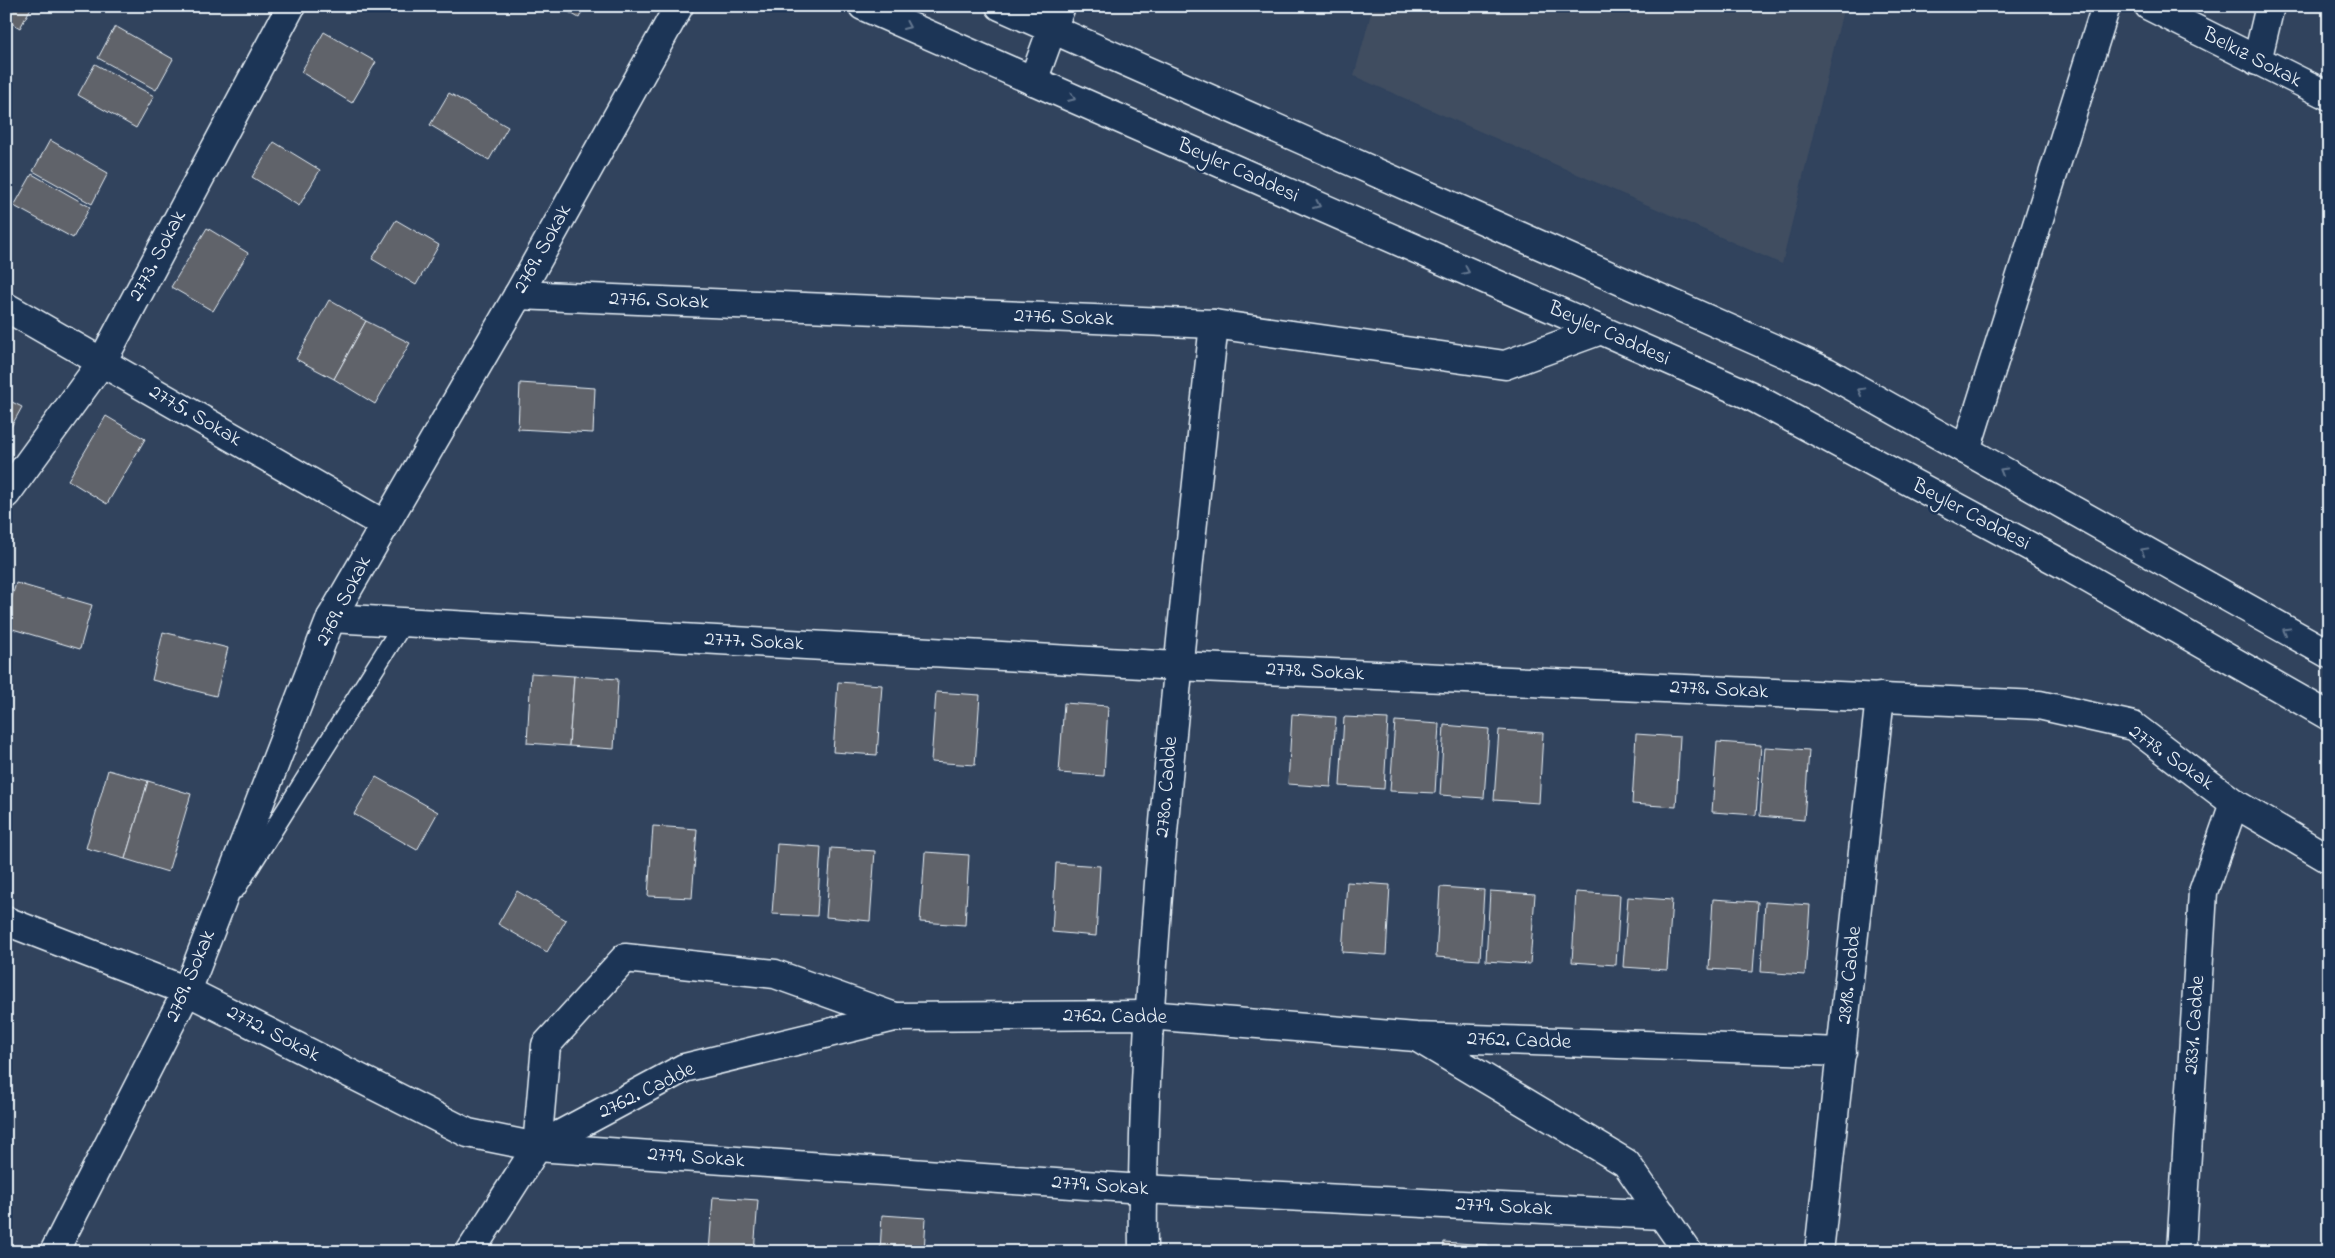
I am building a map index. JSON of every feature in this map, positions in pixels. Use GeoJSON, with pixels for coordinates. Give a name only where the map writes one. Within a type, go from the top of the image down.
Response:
{"type":"FeatureCollection","features":[{"type":"Feature","properties":{"kind":"street","name":"2773. Sokak"},"geometry":{"type":"LineString","coordinates":[[6,494],[102,362],[291,6]]}},
{"type":"Feature","properties":{"kind":"street","name":"2769. Sokak"},"geometry":{"type":"LineString","coordinates":[[54,1252],[187,991],[331,618],[518,295],[678,6]]}},
{"type":"Feature","properties":{"kind":"street","name":"Beyler Caddesi"},"geometry":{"type":"LineString","coordinates":[[862,6],[1749,395],[2070,568],[2329,716]]}},
{"type":"Feature","properties":{"kind":"street"},"geometry":{"type":"LineString","coordinates":[[1000,6],[1057,18],[1827,372],[2329,654]]}},
{"type":"Feature","properties":{"kind":"street"},"geometry":{"type":"LineString","coordinates":[[1966,450],[2106,6]]}},
{"type":"Feature","properties":{"kind":"street","name":"Belkız Sokak"},"geometry":{"type":"LineString","coordinates":[[2148,6],[2329,96]]}},
{"type":"Feature","properties":{"kind":"street"},"geometry":{"type":"LineString","coordinates":[[2257,61],[2270,6]]}},
{"type":"Feature","properties":{"kind":"street"},"geometry":{"type":"LineString","coordinates":[[1033,81],[1057,18]]}},
{"type":"Feature","properties":{"kind":"street","name":"2776. Sokak"},"geometry":{"type":"LineString","coordinates":[[518,295],[1214,324],[1505,365],[1601,330]]}},
{"type":"Feature","properties":{"kind":"street","name":"2775. Sokak"},"geometry":{"type":"LineString","coordinates":[[6,307],[385,525]]}},
{"type":"Feature","properties":{"kind":"street","name":"2780. Cadde"},"geometry":{"type":"LineString","coordinates":[[1143,1252],[1142,1190],[1148,1015],[1177,666],[1214,324]]}},
{"type":"Feature","properties":{"kind":"street","name":"2777. Sokak"},"geometry":{"type":"LineString","coordinates":[[331,618],[1177,666]]}},
{"type":"Feature","properties":{"kind":"street","name":"2778. Sokak"},"geometry":{"type":"LineString","coordinates":[[1177,666],[2039,705],[2133,726],[2234,803],[2329,859]]}},
{"type":"Feature","properties":{"kind":"street","name":"2818. Cadde"},"geometry":{"type":"LineString","coordinates":[[1819,1252],[1880,697]]}},
{"type":"Feature","properties":{"kind":"street","name":"2831. Cadde"},"geometry":{"type":"LineString","coordinates":[[2181,1252],[2203,892],[2234,803]]}},
{"type":"Feature","properties":{"kind":"street","name":"2772. Sokak"},"geometry":{"type":"LineString","coordinates":[[6,920],[187,991],[468,1133],[537,1147]]}},
{"type":"Feature","properties":{"kind":"street"},"geometry":{"type":"LineString","coordinates":[[537,1147],[546,1045],[626,958],[775,974],[895,1017]]}},
{"type":"Feature","properties":{"kind":"street","name":"2762. Cadde"},"geometry":{"type":"LineString","coordinates":[[470,1252],[537,1147],[684,1068],[895,1017],[1148,1015],[1416,1037],[1842,1052]]}},
{"type":"Feature","properties":{"kind":"street"},"geometry":{"type":"LineString","coordinates":[[1416,1037],[1626,1163],[1688,1252]]}},
{"type":"Feature","properties":{"kind":"street","name":"2779. Sokak"},"geometry":{"type":"LineString","coordinates":[[537,1147],[1142,1190],[1662,1215]]}},
{"type":"Feature","properties":{"kind":"lane"},"geometry":{"type":"LineString","coordinates":[[212,927],[404,622]]}},
{"type":"Feature","properties":{"kind":"shaded area"},"geometry":{"type":"Polygon","coordinates":[[[1373,6],[1844,6],[1782,264],[1354,76],[1373,6]]]}},
{"type":"Feature","properties":{"kind":"building"},"geometry":{"type":"Polygon","coordinates":[[[6,6],[32,6],[20,28],[6,20],[6,6]]]}},
{"type":"Feature","properties":{"kind":"building"},"geometry":{"type":"Polygon","coordinates":[[[558,6],[585,6],[579,18],[558,6]]]}},
{"type":"Feature","properties":{"kind":"building"},"geometry":{"type":"Polygon","coordinates":[[[115,26],[173,59],[156,90],[98,58],[115,26]]]}},
{"type":"Feature","properties":{"kind":"building"},"geometry":{"type":"Polygon","coordinates":[[[324,32],[376,62],[352,103],[301,72],[324,32]]]}},
{"type":"Feature","properties":{"kind":"building"},"geometry":{"type":"Polygon","coordinates":[[[95,64],[154,96],[136,128],[78,95],[95,64]]]}},
{"type":"Feature","properties":{"kind":"building"},"geometry":{"type":"Polygon","coordinates":[[[449,93],[508,127],[489,160],[430,125],[449,93]]]}},
{"type":"Feature","properties":{"kind":"building"},"geometry":{"type":"Polygon","coordinates":[[[50,140],[108,173],[92,204],[33,171],[50,140]]]}},
{"type":"Feature","properties":{"kind":"building"},"geometry":{"type":"Polygon","coordinates":[[[274,142],[320,170],[299,206],[252,177],[274,142]]]}},
{"type":"Feature","properties":{"kind":"building"},"geometry":{"type":"Polygon","coordinates":[[[32,174],[90,207],[73,238],[14,206],[32,174]]]}},
{"type":"Feature","properties":{"kind":"building"},"geometry":{"type":"Polygon","coordinates":[[[396,220],[439,245],[416,285],[372,259],[396,220]]]}},
{"type":"Feature","properties":{"kind":"building"},"geometry":{"type":"Polygon","coordinates":[[[207,228],[248,253],[213,311],[171,287],[207,228]]]}},
{"type":"Feature","properties":{"kind":"building"},"geometry":{"type":"Polygon","coordinates":[[[329,300],[366,321],[334,379],[296,359],[329,300]]]}},
{"type":"Feature","properties":{"kind":"building"},"geometry":{"type":"Polygon","coordinates":[[[366,321],[410,343],[375,404],[334,379],[366,321]]]}},
{"type":"Feature","properties":{"kind":"building"},"geometry":{"type":"Polygon","coordinates":[[[520,383],[595,388],[593,433],[518,429],[520,383]]]}},
{"type":"Feature","properties":{"kind":"building"},"geometry":{"type":"Polygon","coordinates":[[[6,399],[22,407],[6,436],[6,399]]]}},
{"type":"Feature","properties":{"kind":"building"},"geometry":{"type":"Polygon","coordinates":[[[106,416],[145,439],[107,504],[68,480],[106,416]]]}},
{"type":"Feature","properties":{"kind":"building"},"geometry":{"type":"Polygon","coordinates":[[[16,583],[92,605],[80,649],[6,627],[6,617],[16,583]]]}},
{"type":"Feature","properties":{"kind":"building"},"geometry":{"type":"Polygon","coordinates":[[[163,632],[228,648],[216,696],[152,680],[163,632]]]}},
{"type":"Feature","properties":{"kind":"building"},"geometry":{"type":"Polygon","coordinates":[[[531,673],[574,676],[569,746],[527,743],[531,673]]]}},
{"type":"Feature","properties":{"kind":"building"},"geometry":{"type":"Polygon","coordinates":[[[574,676],[618,679],[614,749],[569,746],[574,676]]]}},
{"type":"Feature","properties":{"kind":"building"},"geometry":{"type":"Polygon","coordinates":[[[838,682],[882,685],[877,755],[833,752],[838,682]]]}},
{"type":"Feature","properties":{"kind":"building"},"geometry":{"type":"Polygon","coordinates":[[[936,692],[980,695],[975,765],[931,762],[936,692]]]}},
{"type":"Feature","properties":{"kind":"building"},"geometry":{"type":"Polygon","coordinates":[[[1064,703],[1108,706],[1104,776],[1059,773],[1064,703]]]}},
{"type":"Feature","properties":{"kind":"building"},"geometry":{"type":"Polygon","coordinates":[[[1292,714],[1336,717],[1331,787],[1288,784],[1292,714]]]}},
{"type":"Feature","properties":{"kind":"building"},"geometry":{"type":"Polygon","coordinates":[[[1344,717],[1388,719],[1384,789],[1340,786],[1344,717]]]}},
{"type":"Feature","properties":{"kind":"building"},"geometry":{"type":"Polygon","coordinates":[[[1395,721],[1439,724],[1435,793],[1390,791],[1395,721]]]}},
{"type":"Feature","properties":{"kind":"building"},"geometry":{"type":"Polygon","coordinates":[[[1444,725],[1489,729],[1484,798],[1440,795],[1444,725]]]}},
{"type":"Feature","properties":{"kind":"building"},"geometry":{"type":"Polygon","coordinates":[[[1499,730],[1543,733],[1539,803],[1494,800],[1499,730]]]}},
{"type":"Feature","properties":{"kind":"building"},"geometry":{"type":"Polygon","coordinates":[[[1636,734],[1680,737],[1676,807],[1632,804],[1636,734]]]}},
{"type":"Feature","properties":{"kind":"building"},"geometry":{"type":"Polygon","coordinates":[[[1717,742],[1761,745],[1756,815],[1712,812],[1717,742]]]}},
{"type":"Feature","properties":{"kind":"building"},"geometry":{"type":"Polygon","coordinates":[[[1765,747],[1809,750],[1804,820],[1760,816],[1765,747]]]}},
{"type":"Feature","properties":{"kind":"building"},"geometry":{"type":"Polygon","coordinates":[[[108,770],[148,781],[125,859],[86,848],[108,770]]]}},
{"type":"Feature","properties":{"kind":"building"},"geometry":{"type":"Polygon","coordinates":[[[376,777],[438,812],[417,850],[354,814],[376,777]]]}},
{"type":"Feature","properties":{"kind":"building"},"geometry":{"type":"Polygon","coordinates":[[[148,781],[191,794],[168,872],[125,859],[148,781]]]}},
{"type":"Feature","properties":{"kind":"building"},"geometry":{"type":"Polygon","coordinates":[[[653,826],[697,829],[692,898],[648,896],[653,826]]]}},
{"type":"Feature","properties":{"kind":"building"},"geometry":{"type":"Polygon","coordinates":[[[777,844],[821,847],[817,916],[772,914],[777,844]]]}},
{"type":"Feature","properties":{"kind":"building"},"geometry":{"type":"Polygon","coordinates":[[[831,848],[875,851],[870,921],[826,917],[831,848]]]}},
{"type":"Feature","properties":{"kind":"building"},"geometry":{"type":"Polygon","coordinates":[[[925,852],[969,855],[965,925],[920,922],[925,852]]]}},
{"type":"Feature","properties":{"kind":"building"},"geometry":{"type":"Polygon","coordinates":[[[1056,863],[1100,866],[1096,936],[1052,932],[1056,863]]]}},
{"type":"Feature","properties":{"kind":"building"},"geometry":{"type":"Polygon","coordinates":[[[1347,882],[1390,885],[1386,955],[1342,952],[1347,882]]]}},
{"type":"Feature","properties":{"kind":"building"},"geometry":{"type":"Polygon","coordinates":[[[1440,887],[1484,890],[1480,960],[1436,957],[1440,887]]]}},
{"type":"Feature","properties":{"kind":"building"},"geometry":{"type":"Polygon","coordinates":[[[517,891],[566,920],[547,952],[498,924],[517,891]]]}},
{"type":"Feature","properties":{"kind":"building"},"geometry":{"type":"Polygon","coordinates":[[[1490,891],[1535,894],[1530,964],[1486,961],[1490,891]]]}},
{"type":"Feature","properties":{"kind":"building"},"geometry":{"type":"Polygon","coordinates":[[[1576,892],[1620,895],[1616,965],[1572,962],[1576,892]]]}},
{"type":"Feature","properties":{"kind":"building"},"geometry":{"type":"Polygon","coordinates":[[[1628,897],[1672,900],[1667,970],[1623,967],[1628,897]]]}},
{"type":"Feature","properties":{"kind":"building"},"geometry":{"type":"Polygon","coordinates":[[[1713,899],[1758,902],[1753,972],[1709,969],[1713,899]]]}},
{"type":"Feature","properties":{"kind":"building"},"geometry":{"type":"Polygon","coordinates":[[[1765,902],[1810,905],[1805,975],[1761,972],[1765,902]]]}},
{"type":"Feature","properties":{"kind":"building"},"geometry":{"type":"Polygon","coordinates":[[[713,1197],[758,1200],[754,1252],[709,1252],[713,1197]]]}},
{"type":"Feature","properties":{"kind":"building"},"geometry":{"type":"Polygon","coordinates":[[[882,1215],[926,1218],[924,1252],[880,1252],[882,1215]]]}},
{"type":"Feature","properties":{"kind":"building"},"geometry":{"type":"Polygon","coordinates":[[[1444,1242],[1488,1245],[1488,1252],[1443,1252],[1444,1242]]]}},
{"type":"Feature","properties":{"kind":"building"},"geometry":{"type":"Polygon","coordinates":[[[1497,1247],[1541,1250],[1541,1252],[1497,1252],[1497,1247]]]}}]}
